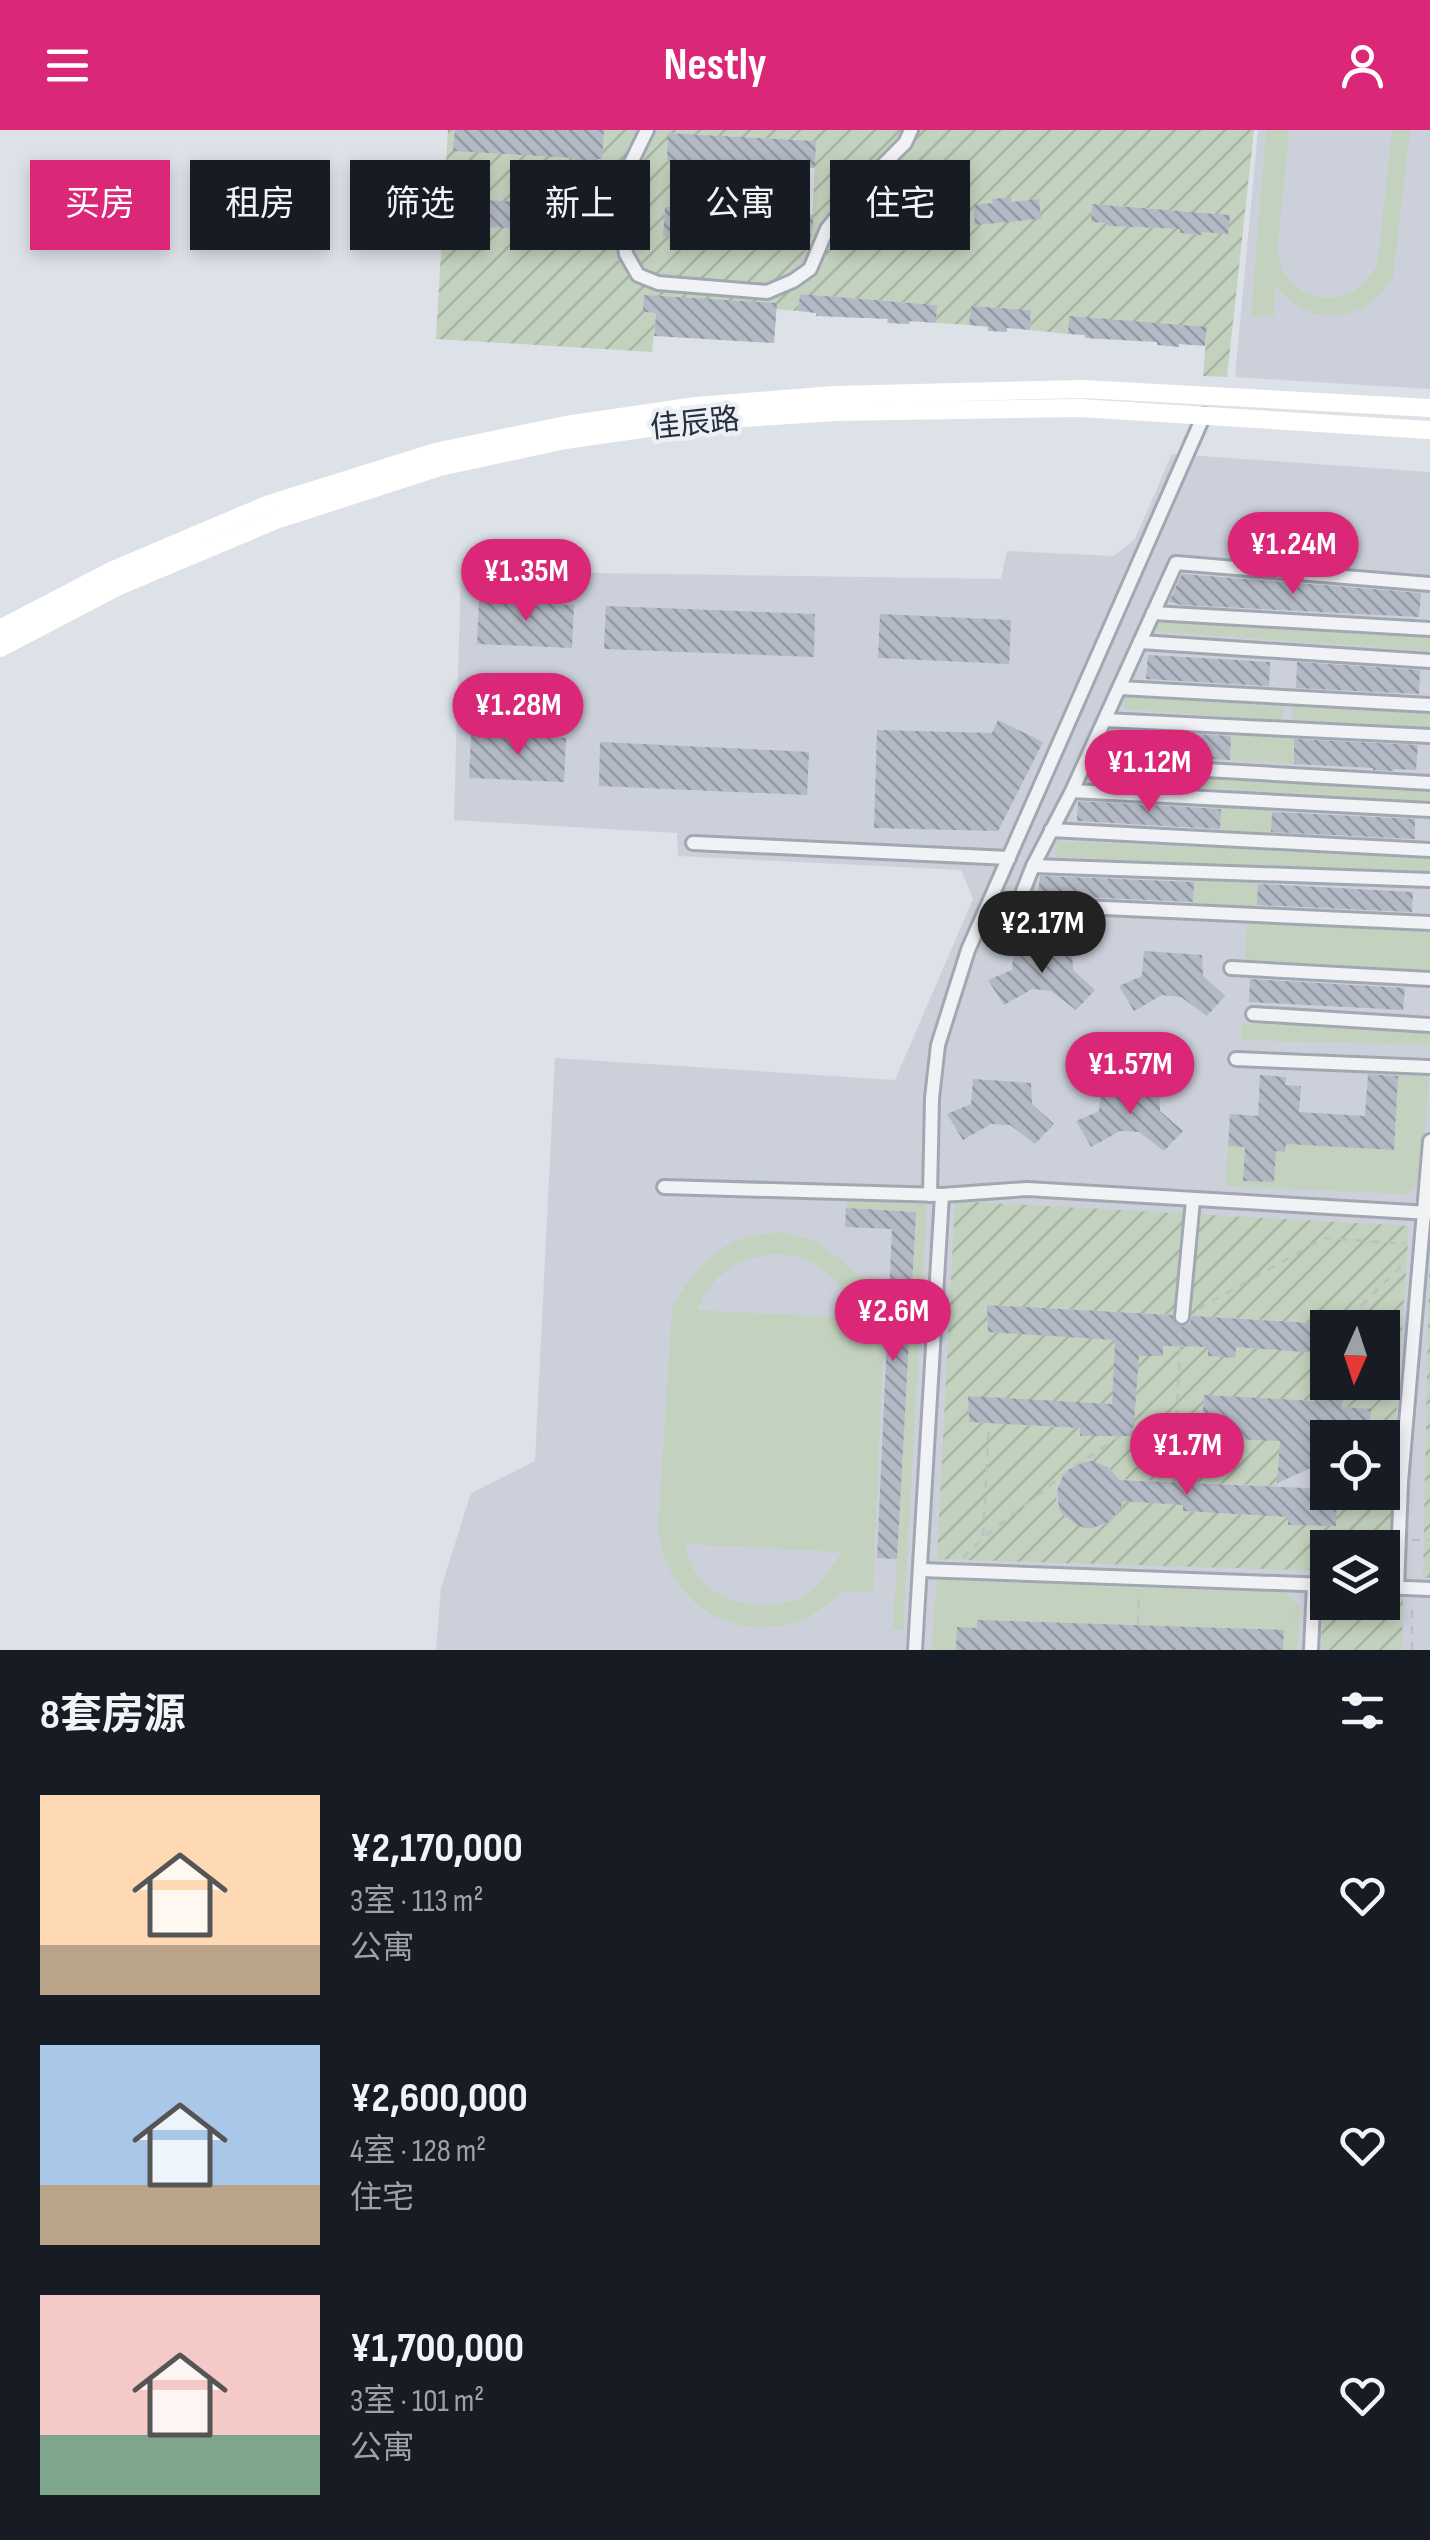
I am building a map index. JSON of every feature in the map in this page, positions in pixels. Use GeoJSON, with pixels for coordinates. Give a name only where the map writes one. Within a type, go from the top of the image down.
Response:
{"type":"FeatureCollection","features":[{"type":"Feature","properties":{"kind":"main road","name":"佳辰路"},"geometry":{"type":"LineString","coordinates":[[0,628],[112,570],[269,504],[435,452],[566,425],[696,406],[834,395],[1083,388],[1430,408]]}},
{"type":"Feature","properties":{"kind":"main road","name":"佳辰路"},"geometry":{"type":"LineString","coordinates":[[0,648],[119,586],[276,520],[440,468],[565,440],[698,421],[836,412],[1080,408],[1430,430]]}},
{"type":"Feature","properties":{"kind":"street"},"geometry":{"type":"LineString","coordinates":[[646,130],[622,181],[626,254],[638,275],[658,282],[767,292],[810,269],[827,229],[905,143],[911,130]]}},
{"type":"Feature","properties":{"kind":"street"},"geometry":{"type":"LineString","coordinates":[[916,1650],[936,1195],[932,1098],[938,1045],[968,950],[1204,415]]}},
{"type":"Feature","properties":{"kind":"street"},"geometry":{"type":"LineString","coordinates":[[1430,584],[1176,564],[1018,904],[1430,923]]}},
{"type":"Feature","properties":{"kind":"street"},"geometry":{"type":"LineString","coordinates":[[1154,613],[1430,629]]}},
{"type":"Feature","properties":{"kind":"street"},"geometry":{"type":"LineString","coordinates":[[1140,642],[1430,661]]}},
{"type":"Feature","properties":{"kind":"street"},"geometry":{"type":"LineString","coordinates":[[1120,688],[1430,704]]}},
{"type":"Feature","properties":{"kind":"street"},"geometry":{"type":"LineString","coordinates":[[1105,720],[1430,736]]}},
{"type":"Feature","properties":{"kind":"street"},"geometry":{"type":"LineString","coordinates":[[1085,763],[1430,783]]}},
{"type":"Feature","properties":{"kind":"street"},"geometry":{"type":"LineString","coordinates":[[1072,791],[1430,810]]}},
{"type":"Feature","properties":{"kind":"street"},"geometry":{"type":"LineString","coordinates":[[1051,830],[1430,850]]}},
{"type":"Feature","properties":{"kind":"street"},"geometry":{"type":"LineString","coordinates":[[693,844],[1010,858]]}},
{"type":"Feature","properties":{"kind":"street"},"geometry":{"type":"LineString","coordinates":[[1033,866],[1430,880]]}},
{"type":"Feature","properties":{"kind":"street"},"geometry":{"type":"LineString","coordinates":[[1231,968],[1430,979]]}},
{"type":"Feature","properties":{"kind":"street"},"geometry":{"type":"LineString","coordinates":[[1252,1014],[1430,1025]]}},
{"type":"Feature","properties":{"kind":"street"},"geometry":{"type":"LineString","coordinates":[[1236,1059],[1430,1067]]}},
{"type":"Feature","properties":{"kind":"street"},"geometry":{"type":"LineString","coordinates":[[1399,1530],[1430,1141]]}},
{"type":"Feature","properties":{"kind":"street"},"geometry":{"type":"LineString","coordinates":[[664,1186],[936,1195],[1027,1189],[1427,1212]]}},
{"type":"Feature","properties":{"kind":"street"},"geometry":{"type":"LineString","coordinates":[[1182,1317],[1192,1200]]}},
{"type":"Feature","properties":{"kind":"street"},"geometry":{"type":"LineString","coordinates":[[921,1570],[1310,1585]]}},
{"type":"Feature","properties":{"kind":"street"},"geometry":{"type":"LineString","coordinates":[[1400,1588],[1430,1589]]}},
{"type":"Feature","properties":{"kind":"street"},"geometry":{"type":"LineString","coordinates":[[1311,1650],[1316,1620]]}},
{"type":"Feature","properties":{"kind":"path"},"geometry":{"type":"LineString","coordinates":[[1173,1482],[1182,1317],[1325,1238],[1422,1245]]}},
{"type":"Feature","properties":{"kind":"path"},"geometry":{"type":"LineString","coordinates":[[1357,1310],[1422,1245]]}},
{"type":"Feature","properties":{"kind":"path"},"geometry":{"type":"LineString","coordinates":[[950,1572],[983,1538],[1072,1468],[1141,1424],[1176,1426]]}},
{"type":"Feature","properties":{"kind":"path"},"geometry":{"type":"LineString","coordinates":[[983,1538],[989,1426]]}},
{"type":"Feature","properties":{"kind":"path"},"geometry":{"type":"LineString","coordinates":[[1400,1539],[1430,1540]]}},
{"type":"Feature","properties":{"kind":"path"},"geometry":{"type":"LineString","coordinates":[[1138,1623],[1140,1579]]}},
{"type":"Feature","properties":{"kind":"path"},"geometry":{"type":"LineString","coordinates":[[1412,1588],[1412,1650]]}},
{"type":"Feature","properties":{"kind":"shaded area"},"geometry":{"type":"Polygon","coordinates":[[[1258,130],[1430,130],[1430,389],[1235,377],[1258,130]]]}},
{"type":"Feature","properties":{"kind":"shaded area"},"geometry":{"type":"Polygon","coordinates":[[[1172,454],[1430,472],[1430,1650],[436,1650],[441,1588],[471,1493],[535,1461],[555,1058],[895,1080],[973,899],[961,870],[678,856],[677,833],[454,820],[461,571],[1001,579],[1007,551],[1114,556],[1135,539],[1172,454]]]}},
{"type":"Feature","properties":{"kind":"green space"},"geometry":{"type":"Polygon","coordinates":[[[448,130],[1254,130],[1227,377],[1203,376],[1207,328],[1069,317],[1068,334],[1030,330],[1031,310],[971,306],[969,325],[936,323],[937,305],[800,294],[798,311],[643,312],[656,313],[652,352],[436,339],[441,250],[490,250],[490,160],[446,160],[448,130]],[[1092,204],[1091,222],[1109,226],[1228,233],[1229,215],[1092,204]]]}},
{"type":"Feature","properties":{"kind":"green space"},"geometry":{"type":"Polygon","coordinates":[[[1266,130],[1289,130],[1277,253],[1286,276],[1297,287],[1323,298],[1350,293],[1371,275],[1378,261],[1392,130],[1410,130],[1393,277],[1381,293],[1353,312],[1321,315],[1305,310],[1276,287],[1273,317],[1251,315],[1266,130]]]}},
{"type":"Feature","properties":{"kind":"green space"},"geometry":{"type":"Polygon","coordinates":[[[1157,619],[1430,634],[1430,651],[1152,631],[1157,619]]]}},
{"type":"Feature","properties":{"kind":"green space"},"geometry":{"type":"Polygon","coordinates":[[[1125,695],[1283,707],[1282,721],[1124,709],[1125,695]]]}},
{"type":"Feature","properties":{"kind":"green space"},"geometry":{"type":"Polygon","coordinates":[[[1293,706],[1430,709],[1430,728],[1292,724],[1293,706]]]}},
{"type":"Feature","properties":{"kind":"green space"},"geometry":{"type":"Polygon","coordinates":[[[1231,736],[1294,738],[1293,764],[1230,760],[1231,736]]]}},
{"type":"Feature","properties":{"kind":"green space"},"geometry":{"type":"Polygon","coordinates":[[[1088,770],[1430,791],[1430,802],[1087,781],[1088,770]]]}},
{"type":"Feature","properties":{"kind":"green space"},"geometry":{"type":"Polygon","coordinates":[[[1221,807],[1272,809],[1271,833],[1220,830],[1221,807]]]}},
{"type":"Feature","properties":{"kind":"green space"},"geometry":{"type":"Polygon","coordinates":[[[1057,841],[1430,858],[1430,874],[1056,857],[1057,841]]]}},
{"type":"Feature","properties":{"kind":"green space"},"geometry":{"type":"Polygon","coordinates":[[[1194,880],[1258,882],[1257,907],[1193,905],[1194,880]]]}},
{"type":"Feature","properties":{"kind":"green space"},"geometry":{"type":"Polygon","coordinates":[[[1247,923],[1430,932],[1430,973],[1245,964],[1247,923]]]}},
{"type":"Feature","properties":{"kind":"green space"},"geometry":{"type":"Polygon","coordinates":[[[1241,1024],[1430,1029],[1430,1045],[1241,1040],[1241,1024]]]}},
{"type":"Feature","properties":{"kind":"green space"},"geometry":{"type":"Polygon","coordinates":[[[1398,1071],[1429,1076],[1421,1181],[1406,1194],[1225,1186],[1228,1146],[1245,1147],[1243,1180],[1273,1182],[1262,1151],[1285,1152],[1286,1144],[1393,1150],[1398,1071]]]}},
{"type":"Feature","properties":{"kind":"green space"},"geometry":{"type":"Polygon","coordinates":[[[847,1200],[927,1204],[903,1630],[893,1629],[916,1213],[847,1208],[847,1200]]]}},
{"type":"Feature","properties":{"kind":"green space"},"geometry":{"type":"Polygon","coordinates":[[[955,1201],[1409,1226],[1400,1359],[1400,1310],[1310,1310],[1310,1322],[988,1305],[1115,1340],[1112,1404],[968,1397],[969,1422],[1080,1428],[1080,1436],[1133,1436],[1139,1356],[1163,1355],[1163,1346],[1208,1347],[1208,1356],[1235,1357],[1236,1347],[1310,1353],[1310,1400],[1315,1401],[1204,1396],[1202,1429],[1234,1431],[1235,1439],[1281,1432],[1277,1486],[1120,1479],[1101,1464],[1083,1462],[1069,1468],[1062,1477],[1056,1492],[1058,1506],[1065,1517],[1089,1528],[1114,1517],[1123,1501],[1183,1505],[1183,1511],[1288,1517],[1310,1506],[1310,1510],[1391,1510],[1390,1530],[1310,1530],[1310,1570],[937,1559],[955,1201]]]}},
{"type":"Feature","properties":{"kind":"green space"},"geometry":{"type":"Polygon","coordinates":[[[1430,1230],[1430,1578],[1423,1577],[1430,1230]]]}},
{"type":"Feature","properties":{"kind":"green space"},"geometry":{"type":"Polygon","coordinates":[[[784,1232],[814,1241],[857,1275],[886,1277],[873,1592],[843,1592],[798,1621],[772,1627],[747,1626],[704,1610],[687,1595],[663,1553],[658,1528],[672,1309],[694,1274],[726,1246],[752,1236],[784,1232]],[[777,1254],[750,1259],[728,1269],[711,1286],[697,1310],[853,1318],[847,1298],[829,1274],[802,1258],[777,1254]],[[685,1544],[695,1571],[713,1590],[737,1602],[766,1605],[796,1599],[811,1591],[841,1553],[840,1552],[685,1544]]]}},
{"type":"Feature","properties":{"kind":"green space"},"geometry":{"type":"Polygon","coordinates":[[[1343,1400],[1397,1400],[1396,1420],[1369,1420],[1370,1409],[1342,1407],[1343,1400]]]}},
{"type":"Feature","properties":{"kind":"green space"},"geometry":{"type":"Polygon","coordinates":[[[937,1580],[1287,1593],[1300,1608],[1297,1650],[1283,1650],[1283,1630],[978,1620],[977,1628],[956,1650],[931,1650],[937,1580]]]}},
{"type":"Feature","properties":{"kind":"green space"},"geometry":{"type":"Polygon","coordinates":[[[1403,1596],[1402,1650],[1321,1650],[1322,1620],[1400,1620],[1403,1596]]]}},
{"type":"Feature","properties":{"kind":"building"},"geometry":{"type":"Polygon","coordinates":[[[455,130],[604,130],[602,159],[453,151],[455,130]]]}},
{"type":"Feature","properties":{"kind":"building"},"geometry":{"type":"Polygon","coordinates":[[[668,133],[816,141],[815,168],[810,168],[810,160],[667,160],[668,133]]]}},
{"type":"Feature","properties":{"kind":"building"},"geometry":{"type":"Polygon","coordinates":[[[1011,197],[1011,202],[1039,199],[1041,219],[975,225],[973,205],[1011,197]]]}},
{"type":"Feature","properties":{"kind":"building"},"geometry":{"type":"Polygon","coordinates":[[[490,200],[510,201],[510,228],[490,227],[490,200]]]}},
{"type":"Feature","properties":{"kind":"building"},"geometry":{"type":"Polygon","coordinates":[[[1092,204],[1230,215],[1228,234],[1108,226],[1091,222],[1092,204]]]}},
{"type":"Feature","properties":{"kind":"building"},"geometry":{"type":"Polygon","coordinates":[[[665,207],[670,207],[670,236],[663,236],[665,207]]]}},
{"type":"Feature","properties":{"kind":"building"},"geometry":{"type":"Polygon","coordinates":[[[800,294],[937,305],[936,323],[816,316],[798,311],[800,294]]]}},
{"type":"Feature","properties":{"kind":"building"},"geometry":{"type":"Polygon","coordinates":[[[644,295],[777,303],[774,343],[654,336],[656,313],[643,312],[644,295]]]}},
{"type":"Feature","properties":{"kind":"building"},"geometry":{"type":"Polygon","coordinates":[[[971,306],[1031,310],[1030,330],[988,331],[988,327],[969,325],[971,306]]]}},
{"type":"Feature","properties":{"kind":"building"},"geometry":{"type":"Polygon","coordinates":[[[1069,316],[1207,327],[1205,346],[1085,338],[1068,334],[1069,316]]]}},
{"type":"Feature","properties":{"kind":"building"},"geometry":{"type":"Polygon","coordinates":[[[1182,574],[1421,593],[1419,617],[1169,602],[1182,574]]]}},
{"type":"Feature","properties":{"kind":"building"},"geometry":{"type":"Polygon","coordinates":[[[479,601],[574,605],[572,648],[477,644],[479,601]]]}},
{"type":"Feature","properties":{"kind":"building"},"geometry":{"type":"Polygon","coordinates":[[[606,606],[815,614],[814,657],[604,649],[606,606]]]}},
{"type":"Feature","properties":{"kind":"building"},"geometry":{"type":"Polygon","coordinates":[[[880,614],[1011,620],[1009,664],[878,658],[880,614]]]}},
{"type":"Feature","properties":{"kind":"building"},"geometry":{"type":"Polygon","coordinates":[[[1148,655],[1270,662],[1269,686],[1146,679],[1148,655]]]}},
{"type":"Feature","properties":{"kind":"building"},"geometry":{"type":"Polygon","coordinates":[[[1297,662],[1420,670],[1419,694],[1296,688],[1297,662]]]}},
{"type":"Feature","properties":{"kind":"building"},"geometry":{"type":"Polygon","coordinates":[[[998,720],[1043,742],[998,831],[874,828],[877,730],[992,733],[998,720]]]}},
{"type":"Feature","properties":{"kind":"building"},"geometry":{"type":"Polygon","coordinates":[[[1111,730],[1231,736],[1230,760],[1107,754],[1111,730]]]}},
{"type":"Feature","properties":{"kind":"building"},"geometry":{"type":"Polygon","coordinates":[[[471,734],[566,738],[564,782],[469,778],[471,734]]]}},
{"type":"Feature","properties":{"kind":"building"},"geometry":{"type":"Polygon","coordinates":[[[1294,739],[1418,745],[1416,770],[1294,764],[1294,739]]]}},
{"type":"Feature","properties":{"kind":"building"},"geometry":{"type":"Polygon","coordinates":[[[600,742],[809,752],[807,795],[599,786],[600,742]]]}},
{"type":"Feature","properties":{"kind":"building"},"geometry":{"type":"Polygon","coordinates":[[[1078,801],[1221,809],[1220,829],[1077,821],[1078,801]]]}},
{"type":"Feature","properties":{"kind":"building"},"geometry":{"type":"Polygon","coordinates":[[[1272,812],[1415,819],[1415,839],[1271,832],[1272,812]]]}},
{"type":"Feature","properties":{"kind":"building"},"geometry":{"type":"Polygon","coordinates":[[[1040,876],[1194,882],[1193,902],[1038,895],[1040,876]]]}},
{"type":"Feature","properties":{"kind":"building"},"geometry":{"type":"Polygon","coordinates":[[[1258,884],[1413,892],[1412,912],[1257,905],[1258,884]]]}},
{"type":"Feature","properties":{"kind":"building"},"geometry":{"type":"Polygon","coordinates":[[[1014,945],[1072,949],[1073,970],[1095,990],[1076,1010],[1051,991],[1032,989],[1004,1005],[988,980],[1012,970],[1014,945]]]}},
{"type":"Feature","properties":{"kind":"building"},"geometry":{"type":"Polygon","coordinates":[[[1144,951],[1202,955],[1203,976],[1225,996],[1207,1016],[1181,997],[1162,995],[1134,1011],[1119,986],[1142,976],[1144,951]]]}},
{"type":"Feature","properties":{"kind":"building"},"geometry":{"type":"Polygon","coordinates":[[[1250,979],[1405,988],[1403,1010],[1249,1002],[1250,979]]]}},
{"type":"Feature","properties":{"kind":"building"},"geometry":{"type":"Polygon","coordinates":[[[1368,1074],[1398,1076],[1394,1150],[1286,1144],[1285,1152],[1276,1151],[1274,1182],[1243,1181],[1245,1147],[1228,1146],[1230,1114],[1258,1116],[1260,1075],[1286,1077],[1285,1085],[1301,1086],[1299,1112],[1365,1116],[1368,1074]]]}},
{"type":"Feature","properties":{"kind":"building"},"geometry":{"type":"Polygon","coordinates":[[[973,1079],[1031,1083],[1032,1104],[1054,1124],[1035,1144],[1010,1125],[991,1124],[963,1140],[947,1114],[971,1104],[973,1079]]]}},
{"type":"Feature","properties":{"kind":"building"},"geometry":{"type":"Polygon","coordinates":[[[1101,1086],[1159,1090],[1160,1111],[1183,1131],[1164,1151],[1139,1132],[1120,1131],[1091,1147],[1076,1121],[1099,1111],[1101,1086]]]}},
{"type":"Feature","properties":{"kind":"building"},"geometry":{"type":"Polygon","coordinates":[[[846,1208],[916,1212],[897,1559],[877,1558],[892,1229],[845,1227],[846,1208]]]}},
{"type":"Feature","properties":{"kind":"building"},"geometry":{"type":"Polygon","coordinates":[[[987,1305],[1172,1315],[1182,1327],[1190,1324],[1192,1316],[1310,1323],[1310,1353],[1236,1347],[1235,1358],[1208,1356],[1208,1347],[1163,1346],[1163,1356],[1139,1356],[1133,1436],[1080,1436],[1080,1428],[969,1422],[968,1396],[1112,1404],[1115,1340],[988,1332],[987,1305]]]}},
{"type":"Feature","properties":{"kind":"building"},"geometry":{"type":"Polygon","coordinates":[[[1204,1395],[1343,1400],[1342,1407],[1371,1409],[1370,1420],[1310,1420],[1310,1468],[1277,1483],[1280,1441],[1234,1439],[1234,1431],[1202,1429],[1204,1395]]]}},
{"type":"Feature","properties":{"kind":"building"},"geometry":{"type":"Polygon","coordinates":[[[1084,1462],[1108,1467],[1120,1480],[1310,1488],[1310,1510],[1336,1510],[1336,1526],[1288,1525],[1288,1517],[1183,1511],[1183,1505],[1123,1501],[1109,1522],[1085,1528],[1063,1515],[1057,1491],[1063,1475],[1084,1462]]]}},
{"type":"Feature","properties":{"kind":"building"},"geometry":{"type":"Polygon","coordinates":[[[977,1620],[1284,1630],[1283,1650],[956,1650],[957,1627],[977,1628],[977,1620]]]}}]}
